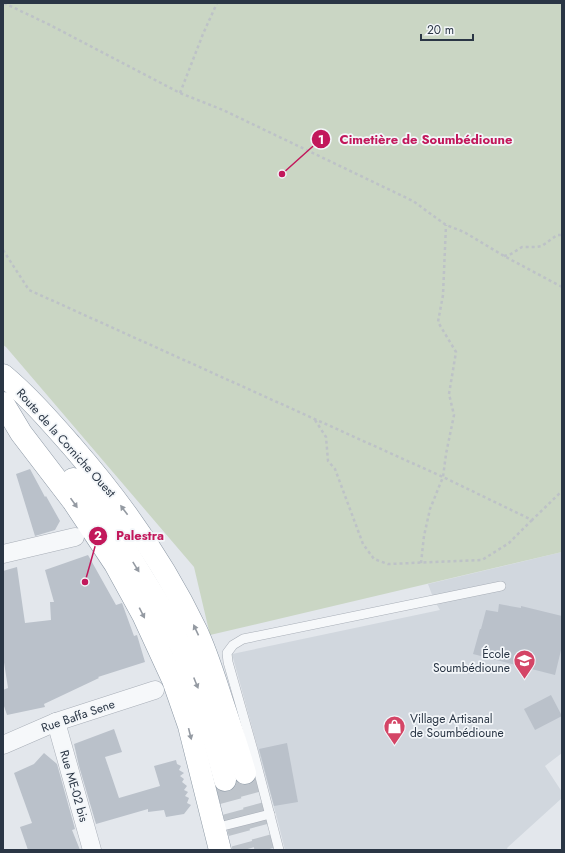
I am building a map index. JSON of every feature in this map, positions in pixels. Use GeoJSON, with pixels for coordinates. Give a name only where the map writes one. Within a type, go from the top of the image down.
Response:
{"type":"FeatureCollection","features":[{"type":"Feature","properties":{"kind":"highway","name":"Route de la Corniche Ouest"},"geometry":{"type":"LineString","coordinates":[[3,375],[14,384],[52,424],[96,473],[127,514],[150,548],[175,590],[205,651],[246,773]]}},
{"type":"Feature","properties":{"kind":"highway","name":"Route de la Corniche Ouest"},"geometry":{"type":"LineString","coordinates":[[3,402],[51,453],[94,504],[116,534],[165,614],[183,650],[199,692],[225,780]]}},
{"type":"Feature","properties":{"kind":"highway"},"geometry":{"type":"LineString","coordinates":[[3,402],[21,433],[73,501],[115,564],[144,615],[173,680],[189,726],[220,850]]}},
{"type":"Feature","properties":{"kind":"street"},"geometry":{"type":"LineString","coordinates":[[3,554],[75,537]]}},
{"type":"Feature","properties":{"kind":"street","name":"Rue Baffa Sene"},"geometry":{"type":"LineString","coordinates":[[3,745],[56,722],[155,690]]}},
{"type":"Feature","properties":{"kind":"street","name":"Rue ME-02 bis"},"geometry":{"type":"LineString","coordinates":[[56,722],[92,850]]}},
{"type":"Feature","properties":{"kind":"lane"},"geometry":{"type":"LineString","coordinates":[[279,850],[254,750],[228,662],[227,653],[233,644],[243,639],[501,586]]}},
{"type":"Feature","properties":{"kind":"lane"},"geometry":{"type":"LineString","coordinates":[[215,828],[270,814]]}},
{"type":"Feature","properties":{"kind":"path"},"geometry":{"type":"LineString","coordinates":[[4,3],[180,93],[223,110],[413,201],[446,225],[464,232],[504,256],[562,287]]}},
{"type":"Feature","properties":{"kind":"path"},"geometry":{"type":"LineString","coordinates":[[180,93],[217,3]]}},
{"type":"Feature","properties":{"kind":"path"},"geometry":{"type":"LineString","coordinates":[[421,563],[424,536],[430,509],[443,477],[454,415],[449,394],[456,352],[438,322],[443,295],[446,225]]}},
{"type":"Feature","properties":{"kind":"path"},"geometry":{"type":"LineString","coordinates":[[504,256],[511,254],[522,246],[542,246],[556,235],[562,235]]}},
{"type":"Feature","properties":{"kind":"path"},"geometry":{"type":"LineString","coordinates":[[3,250],[29,290],[443,477],[532,520]]}},
{"type":"Feature","properties":{"kind":"path"},"geometry":{"type":"LineString","coordinates":[[315,419],[326,436],[328,461],[335,469],[363,544],[374,559],[388,564],[482,560],[509,543],[562,491]]}},
{"type":"Feature","properties":{"kind":"shaded area","name":"Village Artisanal de Soumbédioune"},"geometry":{"type":"Polygon","coordinates":[[[562,552],[562,753],[545,766],[562,792],[562,798],[507,848],[508,850],[285,850],[232,654],[440,610],[434,600],[428,584],[562,552]]]}},
{"type":"Feature","properties":{"kind":"green space"},"geometry":{"type":"Polygon","coordinates":[[[3,3],[562,3],[562,552],[210,635],[194,567],[3,345],[3,3]]]}},
{"type":"Feature","properties":{"kind":"building"},"geometry":{"type":"Polygon","coordinates":[[[30,469],[60,521],[55,530],[35,536],[16,474],[30,469]]]}},
{"type":"Feature","properties":{"kind":"building"},"geometry":{"type":"Polygon","coordinates":[[[88,555],[116,605],[122,603],[134,636],[137,635],[145,662],[98,677],[99,678],[44,704],[45,707],[7,715],[3,703],[3,690],[8,688],[3,656],[3,571],[17,567],[25,623],[51,620],[50,602],[54,602],[45,570],[88,555]]]}},
{"type":"Feature","properties":{"kind":"building"},"geometry":{"type":"Polygon","coordinates":[[[499,604],[521,608],[521,606],[562,616],[562,646],[555,675],[473,654],[486,610],[498,612],[499,604]]]}},
{"type":"Feature","properties":{"kind":"building"},"geometry":{"type":"Polygon","coordinates":[[[551,695],[562,716],[535,730],[524,709],[551,695]]]}},
{"type":"Feature","properties":{"kind":"building"},"geometry":{"type":"Polygon","coordinates":[[[114,729],[122,752],[105,757],[119,798],[160,786],[154,766],[176,760],[177,764],[181,766],[179,770],[184,773],[180,776],[184,779],[182,782],[187,786],[184,790],[188,792],[185,796],[189,798],[187,803],[191,805],[184,814],[166,817],[164,810],[148,812],[148,809],[96,824],[74,744],[114,729]]]}},
{"type":"Feature","properties":{"kind":"building"},"geometry":{"type":"Polygon","coordinates":[[[287,743],[298,802],[274,806],[259,749],[287,743]]]}},
{"type":"Feature","properties":{"kind":"building"},"geometry":{"type":"Polygon","coordinates":[[[44,753],[57,764],[75,829],[72,830],[80,850],[28,850],[20,827],[32,823],[14,773],[34,764],[44,753]]]}},
{"type":"Feature","properties":{"kind":"tunnel"},"geometry":{"type":"LineString","coordinates":[[245,773],[266,850]]}},
{"type":"Feature","properties":{"kind":"tunnel"},"geometry":{"type":"LineString","coordinates":[[225,780],[244,850]]}},
{"type":"Feature","properties":{"kind":"place","name":"Cimetière de Soumbédioune"},"geometry":{"type":"Point","coordinates":[282,174]}},
{"type":"Feature","properties":{"kind":"place","name":"Palestra"},"geometry":{"type":"Point","coordinates":[85,582]}},
{"type":"Feature","properties":{"kind":"place","name":"École Soumbédioune"},"geometry":{"type":"Point","coordinates":[525,680]}},
{"type":"Feature","properties":{"kind":"place","name":"Village Artisanal de Soumbédioune"},"geometry":{"type":"Point","coordinates":[394,746]}}]}
